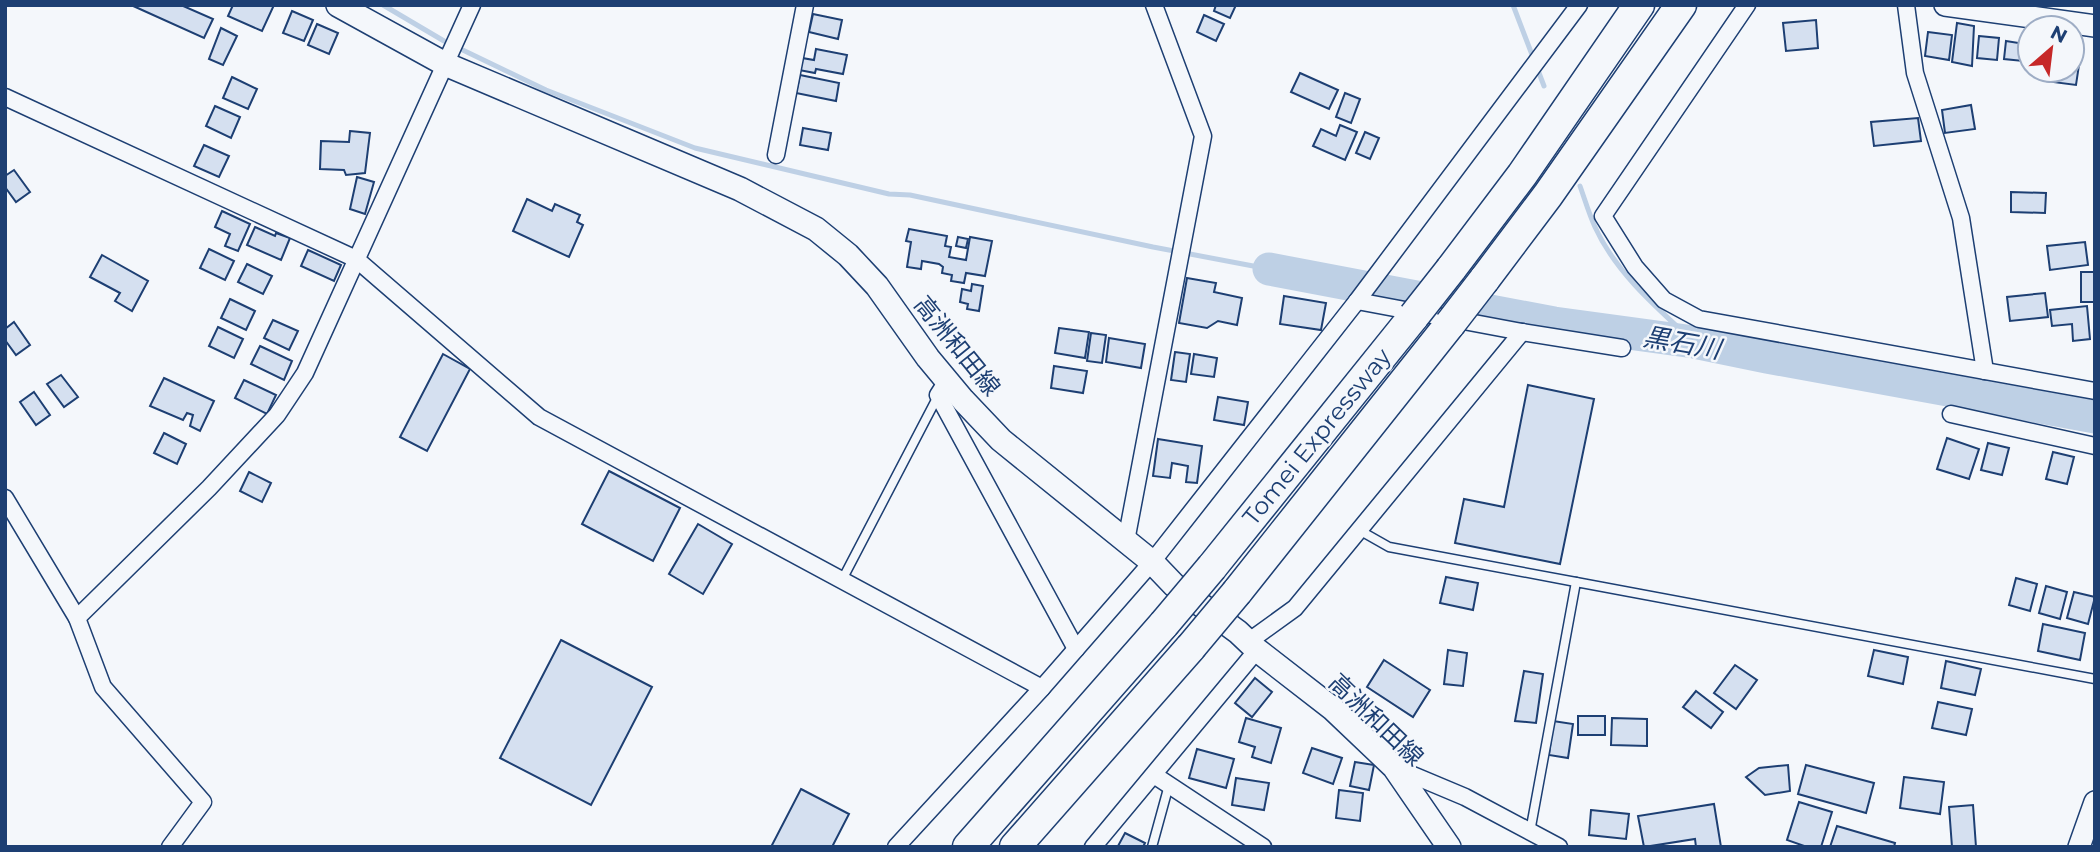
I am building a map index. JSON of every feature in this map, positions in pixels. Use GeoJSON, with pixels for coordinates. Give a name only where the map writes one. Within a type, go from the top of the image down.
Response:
{"type":"FeatureCollection","features":[{"type":"Feature","properties":{"kind":"highway","name":"Tomei Expressway"},"geometry":{"type":"LineString","coordinates":[[968,847],[1212,567],[1414,316],[1522,175],[1639,5]]}},
{"type":"Feature","properties":{"kind":"highway","name":"Tomei Expressway"},"geometry":{"type":"LineString","coordinates":[[1015,847],[1191,648],[1484,280],[1548,195],[1681,5]]}},
{"type":"Feature","properties":{"kind":"main road","name":"高洲和田線"},"geometry":{"type":"LineString","coordinates":[[338,5],[445,64],[740,189],[816,229],[848,255],[877,286],[928,358],[943,388],[1001,440],[1152,562],[1174,585],[1333,709],[1394,767],[1449,847]]}},
{"type":"Feature","properties":{"kind":"street"},"geometry":{"type":"LineString","coordinates":[[77,618],[209,488],[277,415],[305,373],[472,5]]}},
{"type":"Feature","properties":{"kind":"street"},"geometry":{"type":"LineString","coordinates":[[776,155],[805,5]]}},
{"type":"Feature","properties":{"kind":"street"},"geometry":{"type":"LineString","coordinates":[[1126,541],[1203,136],[1154,5]]}},
{"type":"Feature","properties":{"kind":"street"},"geometry":{"type":"LineString","coordinates":[[896,847],[1042,688],[1152,562],[1382,269],[1579,5]]}},
{"type":"Feature","properties":{"kind":"street"},"geometry":{"type":"LineString","coordinates":[[1747,5],[1603,216],[1635,267],[1664,300],[1699,319],[2095,390]]}},
{"type":"Feature","properties":{"kind":"street"},"geometry":{"type":"LineString","coordinates":[[1906,5],[1915,73],[1961,218],[1985,371]]}},
{"type":"Feature","properties":{"kind":"street"},"geometry":{"type":"LineString","coordinates":[[1945,5],[2095,26]]}},
{"type":"Feature","properties":{"kind":"street"},"geometry":{"type":"LineString","coordinates":[[5,97],[356,259],[539,417],[1042,688]]}},
{"type":"Feature","properties":{"kind":"street"},"geometry":{"type":"LineString","coordinates":[[1359,299],[1522,332],[1622,348]]}},
{"type":"Feature","properties":{"kind":"street"},"geometry":{"type":"LineString","coordinates":[[1093,847],[1154,775],[1253,646],[1296,608],[1522,332]]}},
{"type":"Feature","properties":{"kind":"street"},"geometry":{"type":"LineString","coordinates":[[943,388],[1076,649]]}},
{"type":"Feature","properties":{"kind":"street"},"geometry":{"type":"LineString","coordinates":[[1951,414],[2095,446]]}},
{"type":"Feature","properties":{"kind":"street"},"geometry":{"type":"LineString","coordinates":[[5,498],[77,618],[103,687],[203,802],[170,847]]}},
{"type":"Feature","properties":{"kind":"street"},"geometry":{"type":"LineString","coordinates":[[1394,767],[1465,797],[1559,847]]}},
{"type":"Feature","properties":{"kind":"street"},"geometry":{"type":"LineString","coordinates":[[1154,775],[1263,847]]}},
{"type":"Feature","properties":{"kind":"street"},"geometry":{"type":"LineString","coordinates":[[2085,843],[2095,802]]}},
{"type":"Feature","properties":{"kind":"street"},"geometry":{"type":"LineString","coordinates":[[1523,847],[1530,832]]}},
{"type":"Feature","properties":{"kind":"lane"},"geometry":{"type":"LineString","coordinates":[[842,580],[943,388]]}},
{"type":"Feature","properties":{"kind":"lane"},"geometry":{"type":"LineString","coordinates":[[1359,530],[1389,547],[2095,679]]}},
{"type":"Feature","properties":{"kind":"lane"},"geometry":{"type":"LineString","coordinates":[[1530,832],[1576,582]]}},
{"type":"Feature","properties":{"kind":"lane"},"geometry":{"type":"LineString","coordinates":[[1152,847],[1169,785]]}},
{"type":"Feature","properties":{"kind":"building"},"geometry":{"type":"Polygon","coordinates":[[[131,5],[181,5],[213,19],[204,38],[131,5]]]}},
{"type":"Feature","properties":{"kind":"building"},"geometry":{"type":"Polygon","coordinates":[[[233,5],[274,5],[262,31],[228,16],[233,5]]]}},
{"type":"Feature","properties":{"kind":"building"},"geometry":{"type":"Polygon","coordinates":[[[1216,5],[1236,5],[1230,18],[1214,11],[1216,5]]]}},
{"type":"Feature","properties":{"kind":"building"},"geometry":{"type":"Polygon","coordinates":[[[292,11],[313,20],[304,41],[283,33],[292,11]]]}},
{"type":"Feature","properties":{"kind":"building"},"geometry":{"type":"Polygon","coordinates":[[[813,14],[842,20],[838,39],[809,32],[813,14]]]}},
{"type":"Feature","properties":{"kind":"building"},"geometry":{"type":"Polygon","coordinates":[[[1204,15],[1224,24],[1216,41],[1197,32],[1204,15]]]}},
{"type":"Feature","properties":{"kind":"building"},"geometry":{"type":"Polygon","coordinates":[[[1816,20],[1818,48],[1786,51],[1783,23],[1816,20]]]}},
{"type":"Feature","properties":{"kind":"building"},"geometry":{"type":"Polygon","coordinates":[[[1957,23],[1974,26],[1972,66],[1952,62],[1957,23]]]}},
{"type":"Feature","properties":{"kind":"building"},"geometry":{"type":"Polygon","coordinates":[[[317,24],[338,33],[329,54],[308,45],[317,24]]]}},
{"type":"Feature","properties":{"kind":"building"},"geometry":{"type":"Polygon","coordinates":[[[221,28],[237,36],[223,65],[209,59],[221,28]]]}},
{"type":"Feature","properties":{"kind":"building"},"geometry":{"type":"Polygon","coordinates":[[[1928,32],[1952,35],[1949,60],[1925,56],[1928,32]]]}},
{"type":"Feature","properties":{"kind":"building"},"geometry":{"type":"Polygon","coordinates":[[[1979,36],[1999,38],[1997,60],[1977,58],[1979,36]]]}},
{"type":"Feature","properties":{"kind":"building"},"geometry":{"type":"Polygon","coordinates":[[[2006,41],[2016,43],[2016,60],[2004,59],[2006,41]]]}},
{"type":"Feature","properties":{"kind":"building"},"geometry":{"type":"Polygon","coordinates":[[[816,49],[847,55],[843,74],[816,69],[815,73],[799,70],[802,58],[814,60],[816,49]]]}},
{"type":"Feature","properties":{"kind":"building"},"geometry":{"type":"Polygon","coordinates":[[[1300,73],[1338,90],[1329,109],[1291,92],[1300,73]]]}},
{"type":"Feature","properties":{"kind":"building"},"geometry":{"type":"Polygon","coordinates":[[[800,75],[839,83],[836,101],[796,93],[800,75]]]}},
{"type":"Feature","properties":{"kind":"building"},"geometry":{"type":"Polygon","coordinates":[[[232,77],[257,89],[248,109],[223,98],[232,77]]]}},
{"type":"Feature","properties":{"kind":"building"},"geometry":{"type":"Polygon","coordinates":[[[1345,93],[1360,99],[1351,123],[1336,117],[1345,93]]]}},
{"type":"Feature","properties":{"kind":"building"},"geometry":{"type":"Polygon","coordinates":[[[1971,105],[1975,129],[1945,133],[1942,110],[1971,105]]]}},
{"type":"Feature","properties":{"kind":"building"},"geometry":{"type":"Polygon","coordinates":[[[215,106],[240,117],[231,138],[206,126],[215,106]]]}},
{"type":"Feature","properties":{"kind":"building"},"geometry":{"type":"Polygon","coordinates":[[[1918,118],[1921,141],[1874,146],[1871,122],[1918,118]]]}},
{"type":"Feature","properties":{"kind":"building"},"geometry":{"type":"Polygon","coordinates":[[[1340,125],[1357,132],[1345,160],[1313,146],[1321,129],[1336,136],[1340,125]]]}},
{"type":"Feature","properties":{"kind":"building"},"geometry":{"type":"Polygon","coordinates":[[[803,128],[831,133],[828,150],[800,145],[803,128]]]}},
{"type":"Feature","properties":{"kind":"building"},"geometry":{"type":"Polygon","coordinates":[[[350,131],[370,133],[365,173],[346,175],[344,170],[320,169],[321,141],[349,142],[350,131]]]}},
{"type":"Feature","properties":{"kind":"building"},"geometry":{"type":"Polygon","coordinates":[[[1365,132],[1379,138],[1370,159],[1356,153],[1365,132]]]}},
{"type":"Feature","properties":{"kind":"building"},"geometry":{"type":"Polygon","coordinates":[[[204,145],[229,156],[219,177],[194,166],[204,145]]]}},
{"type":"Feature","properties":{"kind":"building"},"geometry":{"type":"Polygon","coordinates":[[[14,170],[30,192],[16,202],[5,187],[5,176],[14,170]]]}},
{"type":"Feature","properties":{"kind":"building"},"geometry":{"type":"Polygon","coordinates":[[[357,177],[374,182],[365,214],[350,209],[357,177]]]}},
{"type":"Feature","properties":{"kind":"building"},"geometry":{"type":"Polygon","coordinates":[[[2011,192],[2046,193],[2045,213],[2011,212],[2011,192]]]}},
{"type":"Feature","properties":{"kind":"building"},"geometry":{"type":"Polygon","coordinates":[[[527,199],[552,211],[555,204],[580,215],[577,222],[583,225],[569,257],[513,231],[527,199]]]}},
{"type":"Feature","properties":{"kind":"building"},"geometry":{"type":"Polygon","coordinates":[[[222,211],[250,224],[238,251],[225,246],[230,234],[215,227],[222,211]]]}},
{"type":"Feature","properties":{"kind":"building"},"geometry":{"type":"Polygon","coordinates":[[[255,227],[275,236],[276,233],[290,238],[281,260],[247,245],[255,227]]]}},
{"type":"Feature","properties":{"kind":"building"},"geometry":{"type":"Polygon","coordinates":[[[909,229],[947,236],[945,246],[951,247],[949,257],[966,260],[970,237],[992,241],[985,276],[966,273],[964,283],[951,281],[952,275],[942,273],[943,267],[939,264],[922,261],[921,269],[907,267],[911,242],[906,241],[909,229]]]}},
{"type":"Feature","properties":{"kind":"building"},"geometry":{"type":"Polygon","coordinates":[[[958,237],[968,239],[966,248],[956,246],[958,237]]]}},
{"type":"Feature","properties":{"kind":"building"},"geometry":{"type":"Polygon","coordinates":[[[2085,242],[2088,265],[2050,270],[2047,246],[2085,242]]]}},
{"type":"Feature","properties":{"kind":"building"},"geometry":{"type":"Polygon","coordinates":[[[209,249],[234,261],[225,280],[200,268],[209,249]]]}},
{"type":"Feature","properties":{"kind":"building"},"geometry":{"type":"Polygon","coordinates":[[[308,250],[341,265],[334,281],[301,266],[308,250]]]}},
{"type":"Feature","properties":{"kind":"building"},"geometry":{"type":"Polygon","coordinates":[[[102,255],[148,281],[132,311],[115,301],[120,293],[90,277],[102,255]]]}},
{"type":"Feature","properties":{"kind":"building"},"geometry":{"type":"Polygon","coordinates":[[[247,264],[272,276],[263,294],[238,282],[247,264]]]}},
{"type":"Feature","properties":{"kind":"building"},"geometry":{"type":"Polygon","coordinates":[[[2081,272],[2095,272],[2095,302],[2081,302],[2081,272]]]}},
{"type":"Feature","properties":{"kind":"building"},"geometry":{"type":"Polygon","coordinates":[[[1187,278],[1216,283],[1214,292],[1242,298],[1237,325],[1218,321],[1207,328],[1179,323],[1187,278]]]}},
{"type":"Feature","properties":{"kind":"building"},"geometry":{"type":"Polygon","coordinates":[[[972,284],[983,286],[979,311],[967,309],[968,304],[960,302],[962,289],[971,291],[972,284]]]}},
{"type":"Feature","properties":{"kind":"building"},"geometry":{"type":"Polygon","coordinates":[[[2045,293],[2048,317],[2010,321],[2007,297],[2045,293]]]}},
{"type":"Feature","properties":{"kind":"building"},"geometry":{"type":"Polygon","coordinates":[[[1284,296],[1326,303],[1321,330],[1280,324],[1284,296]]]}},
{"type":"Feature","properties":{"kind":"building"},"geometry":{"type":"Polygon","coordinates":[[[230,299],[255,311],[246,330],[221,318],[230,299]]]}},
{"type":"Feature","properties":{"kind":"building"},"geometry":{"type":"Polygon","coordinates":[[[2087,306],[2090,339],[2073,341],[2072,324],[2052,326],[2050,310],[2087,306]]]}},
{"type":"Feature","properties":{"kind":"building"},"geometry":{"type":"Polygon","coordinates":[[[273,320],[298,331],[289,350],[264,338],[273,320]]]}},
{"type":"Feature","properties":{"kind":"building"},"geometry":{"type":"Polygon","coordinates":[[[14,322],[30,345],[16,355],[5,340],[5,329],[14,322]]]}},
{"type":"Feature","properties":{"kind":"building"},"geometry":{"type":"Polygon","coordinates":[[[218,327],[243,339],[234,358],[209,346],[218,327]]]}},
{"type":"Feature","properties":{"kind":"building"},"geometry":{"type":"Polygon","coordinates":[[[1059,328],[1089,332],[1085,358],[1055,353],[1059,328]]]}},
{"type":"Feature","properties":{"kind":"building"},"geometry":{"type":"Polygon","coordinates":[[[1091,333],[1106,335],[1102,363],[1087,361],[1091,333]]]}},
{"type":"Feature","properties":{"kind":"building"},"geometry":{"type":"Polygon","coordinates":[[[1109,338],[1145,344],[1141,368],[1106,362],[1109,338]]]}},
{"type":"Feature","properties":{"kind":"building"},"geometry":{"type":"Polygon","coordinates":[[[260,346],[292,361],[284,380],[251,364],[260,346]]]}},
{"type":"Feature","properties":{"kind":"building"},"geometry":{"type":"Polygon","coordinates":[[[1175,352],[1190,354],[1186,382],[1171,380],[1175,352]]]}},
{"type":"Feature","properties":{"kind":"building"},"geometry":{"type":"Polygon","coordinates":[[[443,354],[470,369],[427,451],[400,437],[443,354]]]}},
{"type":"Feature","properties":{"kind":"building"},"geometry":{"type":"Polygon","coordinates":[[[1194,354],[1217,358],[1214,377],[1191,374],[1194,354]]]}},
{"type":"Feature","properties":{"kind":"building"},"geometry":{"type":"Polygon","coordinates":[[[1054,366],[1087,371],[1083,393],[1051,388],[1054,366]]]}},
{"type":"Feature","properties":{"kind":"building"},"geometry":{"type":"Polygon","coordinates":[[[61,375],[78,397],[64,407],[47,384],[61,375]]]}},
{"type":"Feature","properties":{"kind":"building"},"geometry":{"type":"Polygon","coordinates":[[[164,378],[214,401],[200,431],[190,426],[193,415],[187,413],[183,420],[150,406],[164,378]]]}},
{"type":"Feature","properties":{"kind":"building"},"geometry":{"type":"Polygon","coordinates":[[[244,380],[276,395],[267,414],[235,398],[244,380]]]}},
{"type":"Feature","properties":{"kind":"building"},"geometry":{"type":"Polygon","coordinates":[[[1528,385],[1594,399],[1560,564],[1455,543],[1464,499],[1504,507],[1528,385]]]}},
{"type":"Feature","properties":{"kind":"building"},"geometry":{"type":"Polygon","coordinates":[[[34,392],[50,415],[36,425],[20,402],[34,392]]]}},
{"type":"Feature","properties":{"kind":"building"},"geometry":{"type":"Polygon","coordinates":[[[1218,397],[1248,402],[1244,425],[1214,420],[1218,397]]]}},
{"type":"Feature","properties":{"kind":"building"},"geometry":{"type":"Polygon","coordinates":[[[164,433],[186,444],[177,464],[154,453],[164,433]]]}},
{"type":"Feature","properties":{"kind":"building"},"geometry":{"type":"Polygon","coordinates":[[[1947,438],[1979,449],[1969,479],[1937,469],[1947,438]]]}},
{"type":"Feature","properties":{"kind":"building"},"geometry":{"type":"Polygon","coordinates":[[[1158,439],[1202,446],[1197,483],[1186,482],[1188,466],[1172,463],[1170,478],[1153,476],[1158,439]]]}},
{"type":"Feature","properties":{"kind":"building"},"geometry":{"type":"Polygon","coordinates":[[[1988,443],[2009,448],[2002,475],[1981,470],[1988,443]]]}},
{"type":"Feature","properties":{"kind":"building"},"geometry":{"type":"Polygon","coordinates":[[[2053,452],[2074,457],[2067,484],[2046,479],[2053,452]]]}},
{"type":"Feature","properties":{"kind":"building"},"geometry":{"type":"Polygon","coordinates":[[[609,471],[680,508],[653,561],[582,524],[609,471]]]}},
{"type":"Feature","properties":{"kind":"building"},"geometry":{"type":"Polygon","coordinates":[[[249,472],[271,483],[262,502],[240,491],[249,472]]]}},
{"type":"Feature","properties":{"kind":"building"},"geometry":{"type":"Polygon","coordinates":[[[698,524],[732,544],[703,594],[669,574],[698,524]]]}},
{"type":"Feature","properties":{"kind":"building"},"geometry":{"type":"Polygon","coordinates":[[[1446,577],[1478,583],[1473,610],[1440,603],[1446,577]]]}},
{"type":"Feature","properties":{"kind":"building"},"geometry":{"type":"Polygon","coordinates":[[[2016,578],[2037,584],[2030,611],[2009,605],[2016,578]]]}},
{"type":"Feature","properties":{"kind":"building"},"geometry":{"type":"Polygon","coordinates":[[[2046,586],[2067,592],[2060,619],[2039,613],[2046,586]]]}},
{"type":"Feature","properties":{"kind":"building"},"geometry":{"type":"Polygon","coordinates":[[[2074,592],[2095,597],[2088,624],[2067,618],[2074,592]]]}},
{"type":"Feature","properties":{"kind":"building"},"geometry":{"type":"Polygon","coordinates":[[[2043,624],[2085,633],[2080,660],[2038,651],[2043,624]]]}},
{"type":"Feature","properties":{"kind":"building"},"geometry":{"type":"Polygon","coordinates":[[[561,640],[652,687],[591,805],[500,758],[561,640]]]}},
{"type":"Feature","properties":{"kind":"building"},"geometry":{"type":"Polygon","coordinates":[[[1448,650],[1467,653],[1463,686],[1444,684],[1448,650]]]}},
{"type":"Feature","properties":{"kind":"building"},"geometry":{"type":"Polygon","coordinates":[[[1874,650],[1908,657],[1903,684],[1868,676],[1874,650]]]}},
{"type":"Feature","properties":{"kind":"building"},"geometry":{"type":"Polygon","coordinates":[[[1384,660],[1430,690],[1413,717],[1367,687],[1384,660]]]}},
{"type":"Feature","properties":{"kind":"building"},"geometry":{"type":"Polygon","coordinates":[[[1946,661],[1981,669],[1975,695],[1941,688],[1946,661]]]}},
{"type":"Feature","properties":{"kind":"building"},"geometry":{"type":"Polygon","coordinates":[[[1735,665],[1757,680],[1736,709],[1714,693],[1735,665]]]}},
{"type":"Feature","properties":{"kind":"building"},"geometry":{"type":"Polygon","coordinates":[[[1524,671],[1543,674],[1536,723],[1515,721],[1524,671]]]}},
{"type":"Feature","properties":{"kind":"building"},"geometry":{"type":"Polygon","coordinates":[[[1255,678],[1272,692],[1252,717],[1235,703],[1255,678]]]}},
{"type":"Feature","properties":{"kind":"building"},"geometry":{"type":"Polygon","coordinates":[[[1696,691],[1723,712],[1711,728],[1683,707],[1696,691]]]}},
{"type":"Feature","properties":{"kind":"building"},"geometry":{"type":"Polygon","coordinates":[[[1938,702],[1972,709],[1966,735],[1932,728],[1938,702]]]}},
{"type":"Feature","properties":{"kind":"building"},"geometry":{"type":"Polygon","coordinates":[[[1578,716],[1605,716],[1605,735],[1578,735],[1578,716]]]}},
{"type":"Feature","properties":{"kind":"building"},"geometry":{"type":"Polygon","coordinates":[[[1246,718],[1281,728],[1271,763],[1252,757],[1255,747],[1239,742],[1246,718]]]}},
{"type":"Feature","properties":{"kind":"building"},"geometry":{"type":"Polygon","coordinates":[[[1612,718],[1647,719],[1647,746],[1611,745],[1612,718]]]}},
{"type":"Feature","properties":{"kind":"building"},"geometry":{"type":"Polygon","coordinates":[[[1553,721],[1573,724],[1568,758],[1549,755],[1553,721]]]}},
{"type":"Feature","properties":{"kind":"building"},"geometry":{"type":"Polygon","coordinates":[[[1312,748],[1342,758],[1333,784],[1303,773],[1312,748]]]}},
{"type":"Feature","properties":{"kind":"building"},"geometry":{"type":"Polygon","coordinates":[[[1197,749],[1234,759],[1226,788],[1189,778],[1197,749]]]}},
{"type":"Feature","properties":{"kind":"building"},"geometry":{"type":"Polygon","coordinates":[[[1355,762],[1374,765],[1369,790],[1350,786],[1355,762]]]}},
{"type":"Feature","properties":{"kind":"building"},"geometry":{"type":"Polygon","coordinates":[[[1788,765],[1790,791],[1765,795],[1746,777],[1759,768],[1788,765]]]}},
{"type":"Feature","properties":{"kind":"building"},"geometry":{"type":"Polygon","coordinates":[[[1806,765],[1874,783],[1866,813],[1798,794],[1806,765]]]}},
{"type":"Feature","properties":{"kind":"building"},"geometry":{"type":"Polygon","coordinates":[[[1904,777],[1944,782],[1940,814],[1900,808],[1904,777]]]}},
{"type":"Feature","properties":{"kind":"building"},"geometry":{"type":"Polygon","coordinates":[[[1236,778],[1269,783],[1264,810],[1232,805],[1236,778]]]}},
{"type":"Feature","properties":{"kind":"building"},"geometry":{"type":"Polygon","coordinates":[[[801,789],[849,814],[832,847],[771,847],[801,789]]]}},
{"type":"Feature","properties":{"kind":"building"},"geometry":{"type":"Polygon","coordinates":[[[1339,790],[1363,793],[1360,821],[1336,818],[1339,790]]]}},
{"type":"Feature","properties":{"kind":"building"},"geometry":{"type":"Polygon","coordinates":[[[1799,802],[1832,812],[1821,847],[1807,847],[1787,840],[1799,802]]]}},
{"type":"Feature","properties":{"kind":"building"},"geometry":{"type":"Polygon","coordinates":[[[1714,804],[1721,847],[1696,847],[1695,839],[1644,847],[1638,816],[1714,804]]]}},
{"type":"Feature","properties":{"kind":"building"},"geometry":{"type":"Polygon","coordinates":[[[1973,805],[1976,847],[1952,847],[1949,807],[1973,805]]]}},
{"type":"Feature","properties":{"kind":"building"},"geometry":{"type":"Polygon","coordinates":[[[1591,810],[1629,814],[1626,839],[1589,835],[1591,810]]]}},
{"type":"Feature","properties":{"kind":"building"},"geometry":{"type":"Polygon","coordinates":[[[1837,826],[1895,843],[1894,847],[1830,847],[1837,826]]]}},
{"type":"Feature","properties":{"kind":"building"},"geometry":{"type":"Polygon","coordinates":[[[1125,833],[1145,843],[1143,847],[1118,846],[1125,833]]]}},
{"type":"Feature","properties":{"kind":"waterway"},"geometry":{"type":"LineString","coordinates":[[383,5],[444,41],[546,90],[695,148],[889,194],[910,195],[1269,269]]}},
{"type":"Feature","properties":{"kind":"waterway"},"geometry":{"type":"LineString","coordinates":[[1513,5],[1544,86]]}},
{"type":"Feature","properties":{"kind":"waterway"},"geometry":{"type":"LineString","coordinates":[[1580,186],[1595,227],[1614,260],[1638,289],[1694,342]]}},
{"type":"Feature","properties":{"kind":"waterway","name":"黒石川"},"geometry":{"type":"LineString","coordinates":[[1269,269],[1554,323],[1694,342],[2095,417]]}}]}
